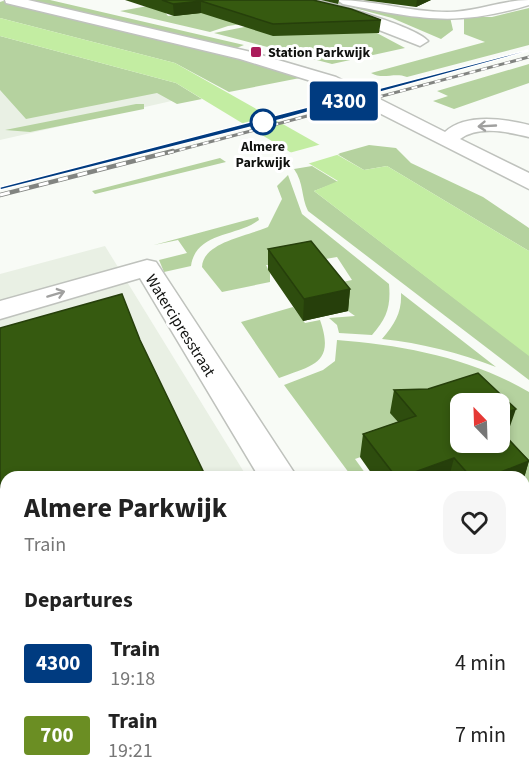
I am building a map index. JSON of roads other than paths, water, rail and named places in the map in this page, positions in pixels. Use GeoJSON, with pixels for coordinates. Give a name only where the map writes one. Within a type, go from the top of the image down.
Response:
{"type":"FeatureCollection","features":[{"type":"Feature","properties":{"kind":"street"},"geometry":{"type":"LineString","coordinates":[[11,0],[279,64],[350,90],[529,183]]}},
{"type":"Feature","properties":{"kind":"street"},"geometry":{"type":"LineString","coordinates":[[289,0],[313,2],[369,19],[420,41]]}},
{"type":"Feature","properties":{"kind":"street"},"geometry":{"type":"LineString","coordinates":[[343,0],[411,13],[453,16],[479,14],[529,1]]}},
{"type":"Feature","properties":{"kind":"street"},"geometry":{"type":"LineString","coordinates":[[449,140],[459,132],[485,125],[513,127],[529,132]]}},
{"type":"Feature","properties":{"kind":"street"},"geometry":{"type":"LineString","coordinates":[[449,140],[456,158],[529,199]]}},
{"type":"Feature","properties":{"kind":"street"},"geometry":{"type":"LineString","coordinates":[[476,155],[505,162],[529,161]]}},
{"type":"Feature","properties":{"kind":"street","name":"Watercipresstraat"},"geometry":{"type":"LineString","coordinates":[[0,310],[147,268],[274,471]]}},
{"type":"Feature","properties":{"kind":"railway"},"geometry":{"type":"LineString","coordinates":[[168,153],[529,57]]}},
{"type":"Feature","properties":{"kind":"railway"},"geometry":{"type":"LineString","coordinates":[[0,195],[173,151]]}},
{"type":"Feature","properties":{"kind":"train","name":"4300"},"geometry":{"type":"LineString","coordinates":[[0,187],[281,118],[529,51]]}},
{"type":"Feature","properties":{"kind":"place","name":"Station Parkwijk"},"geometry":{"type":"Point","coordinates":[256,52]}},
{"type":"Feature","properties":{"kind":"place","name":"Almere Parkwijk"},"geometry":{"type":"Point","coordinates":[263,122]}}]}
